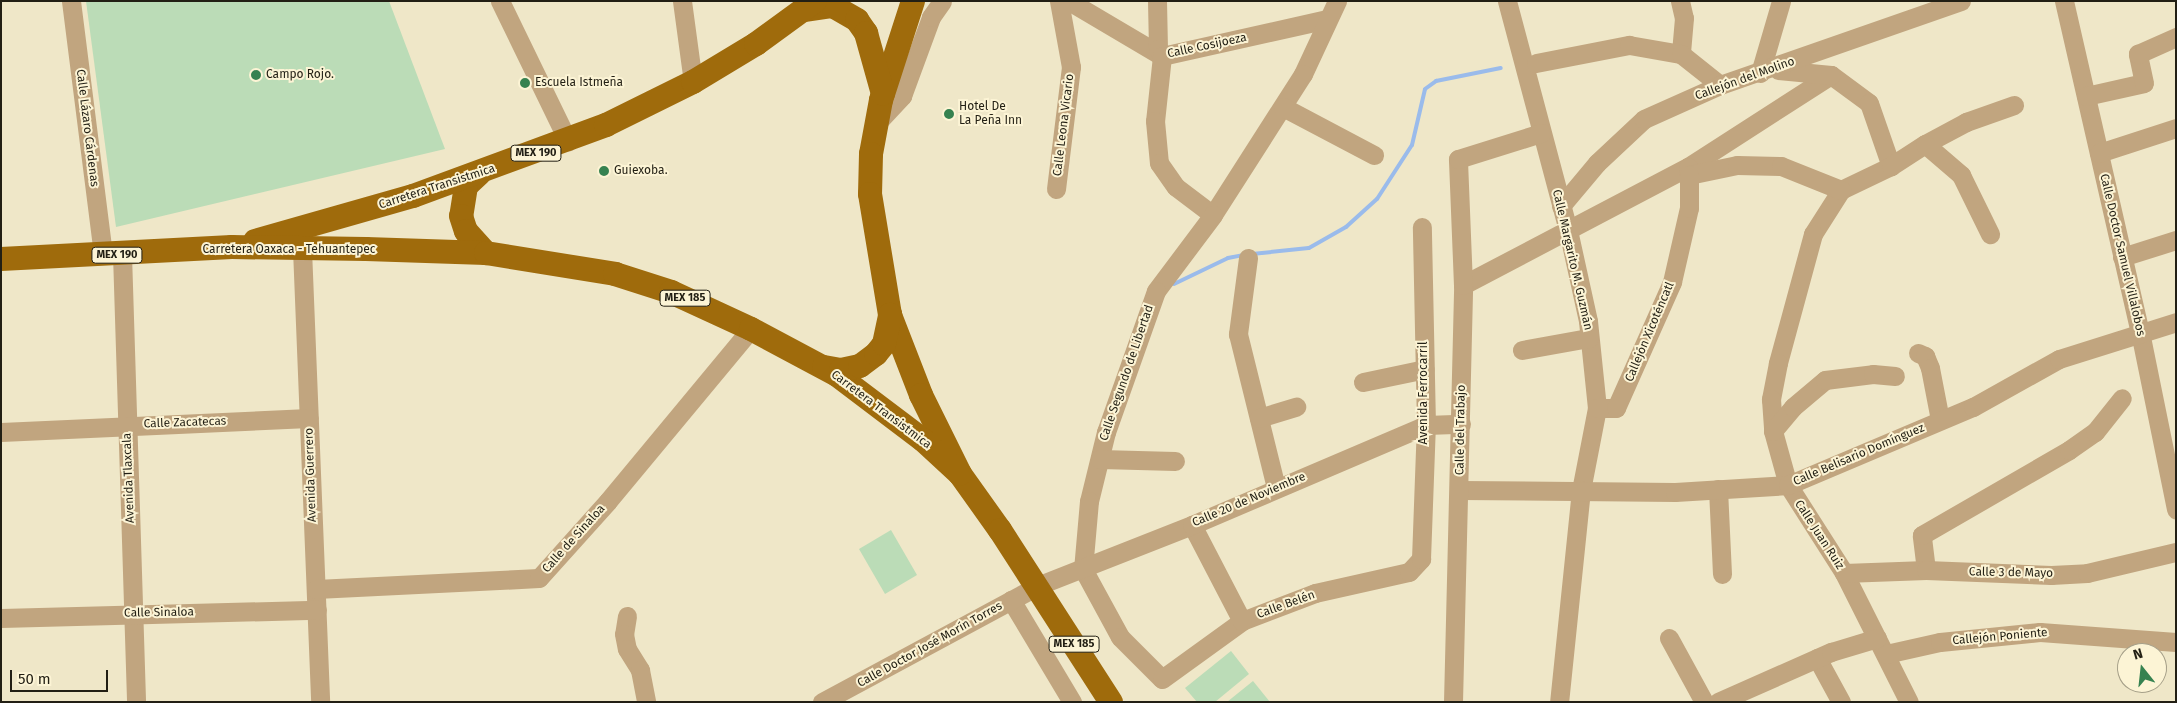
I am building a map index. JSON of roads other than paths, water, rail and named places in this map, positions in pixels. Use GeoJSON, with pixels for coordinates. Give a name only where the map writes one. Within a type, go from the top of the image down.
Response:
{"type":"FeatureCollection","features":[{"type":"Feature","properties":{"kind":"main road","name":"Carretera Transistmica"},"geometry":{"type":"LineString","coordinates":[[912,1],[875,126],[870,194],[890,315],[921,395],[960,474],[1037,586],[1111,702]]}},
{"type":"Feature","properties":{"kind":"main road","name":"Carretera Transistmica"},"geometry":{"type":"LineString","coordinates":[[232,247],[413,196],[568,141],[693,82],[809,5]]}},
{"type":"Feature","properties":{"kind":"main road"},"geometry":{"type":"LineString","coordinates":[[809,5],[833,6],[857,20],[866,33],[883,94]]}},
{"type":"Feature","properties":{"kind":"main road"},"geometry":{"type":"LineString","coordinates":[[479,174],[466,186],[462,216],[466,231],[486,253]]}},
{"type":"Feature","properties":{"kind":"main road","name":"Carretera Oaxaca - Tehuantepec"},"geometry":{"type":"LineString","coordinates":[[1,259],[112,255],[232,247],[486,253]]}},
{"type":"Feature","properties":{"kind":"main road","name":"Carretera Transistmica"},"geometry":{"type":"LineString","coordinates":[[486,253],[616,274],[672,292],[751,329],[822,366],[923,440],[960,474]]}},
{"type":"Feature","properties":{"kind":"main road"},"geometry":{"type":"LineString","coordinates":[[822,366],[841,370],[860,366],[876,354],[884,344],[890,315]]}},
{"type":"Feature","properties":{"kind":"street","name":"Calle Lázaro Cárdenas"},"geometry":{"type":"LineString","coordinates":[[71,1],[112,255]]}},
{"type":"Feature","properties":{"kind":"street"},"geometry":{"type":"LineString","coordinates":[[500,1],[568,141]]}},
{"type":"Feature","properties":{"kind":"street"},"geometry":{"type":"LineString","coordinates":[[682,1],[693,82]]}},
{"type":"Feature","properties":{"kind":"street"},"geometry":{"type":"LineString","coordinates":[[875,126],[902,96],[931,17],[942,1]]}},
{"type":"Feature","properties":{"kind":"street","name":"Calle Leona Vicario"},"geometry":{"type":"LineString","coordinates":[[1056,189],[1071,68],[1059,1]]}},
{"type":"Feature","properties":{"kind":"street","name":"Calle Cosijoeza"},"geometry":{"type":"LineString","coordinates":[[1069,1],[1162,56],[1327,19]]}},
{"type":"Feature","properties":{"kind":"street"},"geometry":{"type":"LineString","coordinates":[[1157,1],[1158,49],[1162,56],[1155,121],[1160,163],[1176,187],[1213,215]]}},
{"type":"Feature","properties":{"kind":"street","name":"Calle Margarito M. Guzmán"},"geometry":{"type":"LineString","coordinates":[[1506,1],[1568,230],[1590,338],[1597,408],[1580,490],[1559,702]]}},
{"type":"Feature","properties":{"kind":"street"},"geometry":{"type":"LineString","coordinates":[[1680,1],[1684,18],[1682,54]]}},
{"type":"Feature","properties":{"kind":"street"},"geometry":{"type":"LineString","coordinates":[[1781,1],[1766,71],[1831,75],[1869,103],[1891,166]]}},
{"type":"Feature","properties":{"kind":"street","name":"Callejón del Molino"},"geometry":{"type":"LineString","coordinates":[[1561,206],[1597,163],[1644,119],[1720,85],[1766,71],[1960,1]]}},
{"type":"Feature","properties":{"kind":"street","name":"Calle Doctor Samuel Villalobos"},"geometry":{"type":"LineString","coordinates":[[2064,1],[2122,257],[2132,336],[2146,356],[2176,509]]}},
{"type":"Feature","properties":{"kind":"street","name":"Calle Segundo de Libertad"},"geometry":{"type":"LineString","coordinates":[[1083,569],[1090,501],[1100,458],[1130,358],[1162,284],[1213,215],[1283,107],[1303,74],[1327,19],[1339,2]]}},
{"type":"Feature","properties":{"kind":"street"},"geometry":{"type":"LineString","coordinates":[[2086,96],[2144,82],[2138,54],[2176,36]]}},
{"type":"Feature","properties":{"kind":"street"},"geometry":{"type":"LineString","coordinates":[[1536,63],[1629,45],[1682,54],[1720,85]]}},
{"type":"Feature","properties":{"kind":"street"},"geometry":{"type":"LineString","coordinates":[[1463,285],[1568,230],[1688,171],[1831,75]]}},
{"type":"Feature","properties":{"kind":"street"},"geometry":{"type":"LineString","coordinates":[[1688,171],[1737,165],[1781,166],[1841,190],[1891,166],[1925,144],[1966,122],[2014,105]]}},
{"type":"Feature","properties":{"kind":"street"},"geometry":{"type":"LineString","coordinates":[[1283,107],[1374,155]]}},
{"type":"Feature","properties":{"kind":"street"},"geometry":{"type":"LineString","coordinates":[[2099,153],[2176,128]]}},
{"type":"Feature","properties":{"kind":"street","name":"Calle del Trabajo"},"geometry":{"type":"LineString","coordinates":[[1453,702],[1460,490],[1463,285],[1458,159],[1541,133]]}},
{"type":"Feature","properties":{"kind":"street"},"geometry":{"type":"LineString","coordinates":[[1925,144],[1961,175],[1990,234]]}},
{"type":"Feature","properties":{"kind":"street","name":"Callejón Xicoténcatl"},"geometry":{"type":"LineString","coordinates":[[1597,408],[1616,408],[1672,282],[1689,208],[1688,171]]}},
{"type":"Feature","properties":{"kind":"street","name":"Calle Juan Ruiz"},"geometry":{"type":"LineString","coordinates":[[1841,190],[1813,234],[1803,268],[1771,399],[1773,431],[1788,485],[1844,573],[1909,702]]}},
{"type":"Feature","properties":{"kind":"street","name":"Avenida Ferrocarril"},"geometry":{"type":"LineString","coordinates":[[1421,559],[1426,425],[1422,227]]}},
{"type":"Feature","properties":{"kind":"street"},"geometry":{"type":"LineString","coordinates":[[2122,257],[2176,240]]}},
{"type":"Feature","properties":{"kind":"street","name":"Avenida Guerrero"},"geometry":{"type":"LineString","coordinates":[[302,249],[320,702]]}},
{"type":"Feature","properties":{"kind":"street","name":"Avenida Tlaxcala"},"geometry":{"type":"LineString","coordinates":[[112,255],[127,425],[136,702]]}},
{"type":"Feature","properties":{"kind":"street"},"geometry":{"type":"LineString","coordinates":[[1248,258],[1238,334],[1276,488]]}},
{"type":"Feature","properties":{"kind":"street","name":"Calle Belisario Domínguez"},"geometry":{"type":"LineString","coordinates":[[1460,490],[1675,492],[1788,485],[1973,407],[2059,359],[2176,322]]}},
{"type":"Feature","properties":{"kind":"street","name":"Calle de Sinaloa"},"geometry":{"type":"LineString","coordinates":[[316,589],[539,578],[608,501],[751,329]]}},
{"type":"Feature","properties":{"kind":"street"},"geometry":{"type":"LineString","coordinates":[[1522,350],[1590,338]]}},
{"type":"Feature","properties":{"kind":"street"},"geometry":{"type":"LineString","coordinates":[[1918,353],[1924,356],[1930,368],[1940,420]]}},
{"type":"Feature","properties":{"kind":"street"},"geometry":{"type":"LineString","coordinates":[[1362,382],[1425,369]]}},
{"type":"Feature","properties":{"kind":"street"},"geometry":{"type":"LineString","coordinates":[[1773,431],[1793,407],[1825,380],[1873,374],[1895,376]]}},
{"type":"Feature","properties":{"kind":"street"},"geometry":{"type":"LineString","coordinates":[[1926,570],[1922,535],[2069,450],[2095,432],[2122,398]]}},
{"type":"Feature","properties":{"kind":"street"},"geometry":{"type":"LineString","coordinates":[[1259,418],[1296,407]]}},
{"type":"Feature","properties":{"kind":"street","name":"Calle Zacatecas"},"geometry":{"type":"LineString","coordinates":[[4,434],[127,425],[309,418]]}},
{"type":"Feature","properties":{"kind":"street","name":"Calle 20 de Noviembre"},"geometry":{"type":"LineString","coordinates":[[1037,586],[1192,525],[1426,425],[1461,424]]}},
{"type":"Feature","properties":{"kind":"street"},"geometry":{"type":"LineString","coordinates":[[1100,458],[1175,461]]}},
{"type":"Feature","properties":{"kind":"street"},"geometry":{"type":"LineString","coordinates":[[1718,489],[1722,574]]}},
{"type":"Feature","properties":{"kind":"street"},"geometry":{"type":"LineString","coordinates":[[1192,525],[1242,621]]}},
{"type":"Feature","properties":{"kind":"street","name":"Calle 3 de Mayo"},"geometry":{"type":"LineString","coordinates":[[1844,573],[1926,570],[2050,575],[2087,573],[2176,552]]}},
{"type":"Feature","properties":{"kind":"street","name":"Calle Belén"},"geometry":{"type":"LineString","coordinates":[[1083,569],[1120,637],[1162,679],[1242,621],[1314,594],[1409,572],[1421,559]]}},
{"type":"Feature","properties":{"kind":"street","name":"Calle Doctor José Morín Torres"},"geometry":{"type":"LineString","coordinates":[[822,702],[846,697],[1037,586]]}},
{"type":"Feature","properties":{"kind":"street"},"geometry":{"type":"LineString","coordinates":[[1012,600],[1072,702]]}},
{"type":"Feature","properties":{"kind":"street","name":"Calle Sinaloa"},"geometry":{"type":"LineString","coordinates":[[1,618],[317,610]]}},
{"type":"Feature","properties":{"kind":"street"},"geometry":{"type":"LineString","coordinates":[[627,616],[624,634],[627,649],[640,670],[646,702]]}},
{"type":"Feature","properties":{"kind":"street","name":"Callejón Poniente"},"geometry":{"type":"LineString","coordinates":[[1718,702],[1817,658],[1881,646],[2040,632],[2176,642]]}},
{"type":"Feature","properties":{"kind":"street"},"geometry":{"type":"LineString","coordinates":[[1669,638],[1704,702]]}},
{"type":"Feature","properties":{"kind":"street"},"geometry":{"type":"LineString","coordinates":[[1817,658],[1841,702]]}},
{"type":"Feature","properties":{"kind":"waterway"},"geometry":{"type":"LineString","coordinates":[[1252,254],[1309,248],[1346,227],[1377,199],[1412,145],[1425,89],[1436,81],[1501,68]]}},
{"type":"Feature","properties":{"kind":"waterway"},"geometry":{"type":"LineString","coordinates":[[1174,284],[1228,258],[1243,255]]}},
{"type":"Feature","properties":{"kind":"place","name":"Campo Rojo."},"geometry":{"type":"Point","coordinates":[256,75]}},
{"type":"Feature","properties":{"kind":"place","name":"Escuela Istmeña"},"geometry":{"type":"Point","coordinates":[525,83]}},
{"type":"Feature","properties":{"kind":"place","name":"Hotel De La Peña Inn"},"geometry":{"type":"Point","coordinates":[949,114]}},
{"type":"Feature","properties":{"kind":"place","name":"Guiexoba."},"geometry":{"type":"Point","coordinates":[604,171]}}]}
